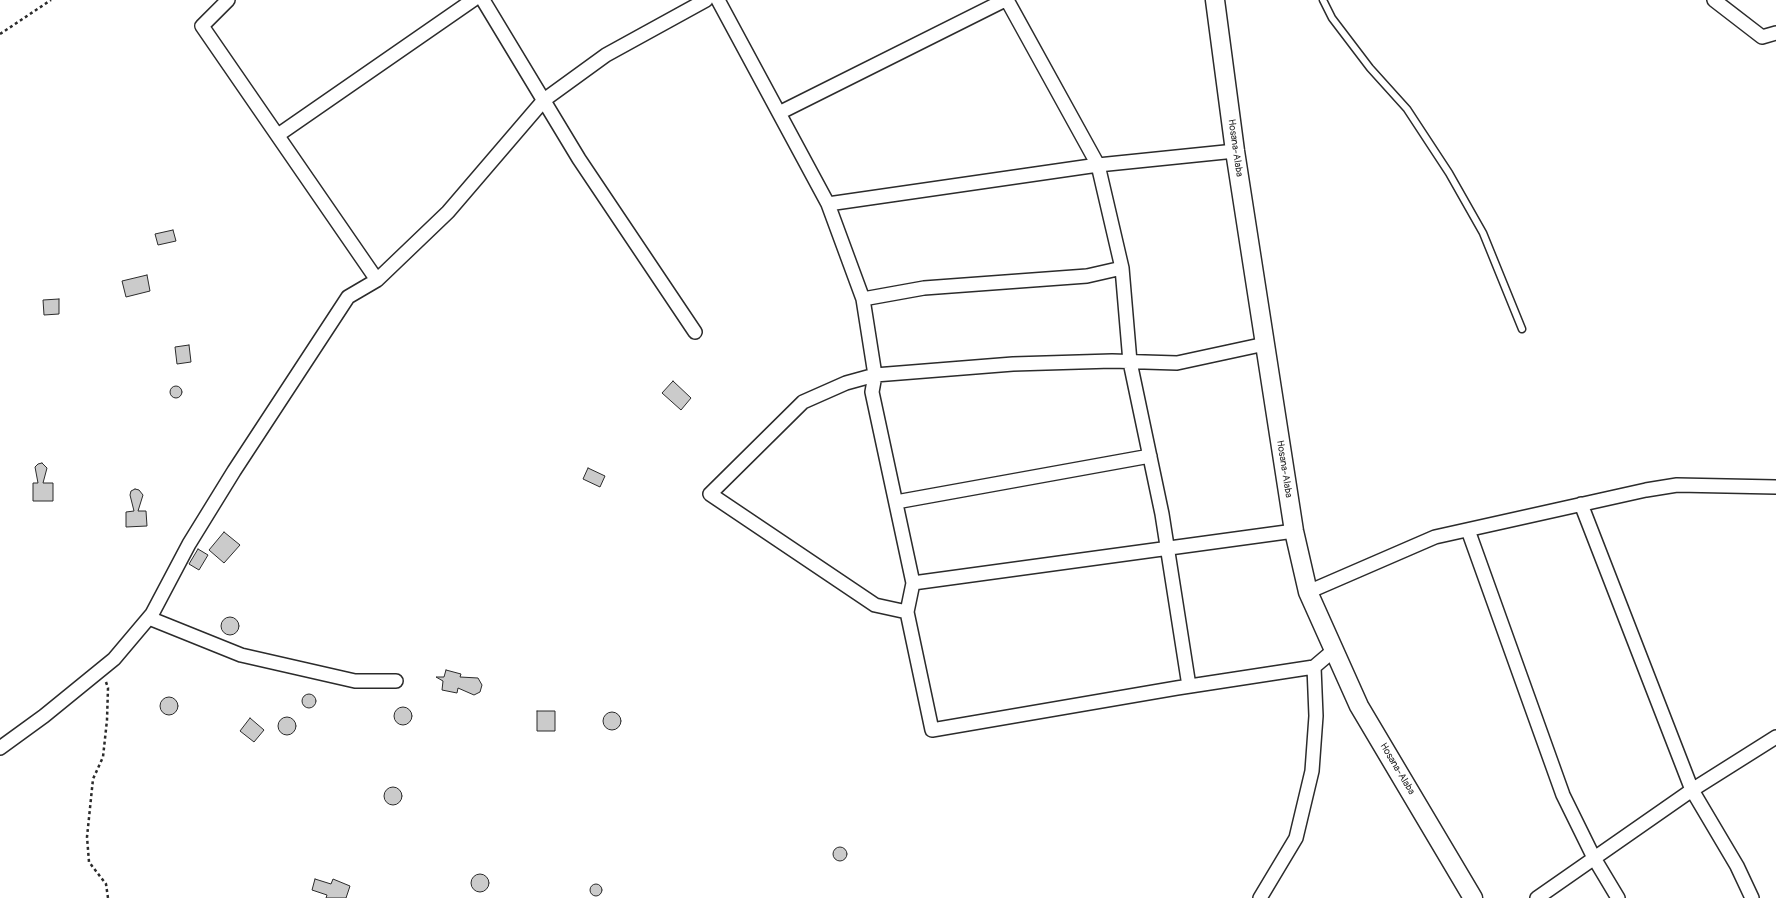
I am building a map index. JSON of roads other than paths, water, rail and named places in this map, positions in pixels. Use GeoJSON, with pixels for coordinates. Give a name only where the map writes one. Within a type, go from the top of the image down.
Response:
{"type":"FeatureCollection","features":[{"type":"Feature","properties":{"kind":"main road","name":"Hosana-Alaba"},"geometry":{"type":"LineString","coordinates":[[1215,0],[1235,151],[1294,532],[1308,592],[1359,706],[1473,898]]}},
{"type":"Feature","properties":{"kind":"street"},"geometry":{"type":"LineString","coordinates":[[228,0],[202,26],[377,280]]}},
{"type":"Feature","properties":{"kind":"street"},"geometry":{"type":"LineString","coordinates":[[278,135],[473,0]]}},
{"type":"Feature","properties":{"kind":"street"},"geometry":{"type":"LineString","coordinates":[[483,0],[579,159],[695,332]]}},
{"type":"Feature","properties":{"kind":"street"},"geometry":{"type":"LineString","coordinates":[[0,748],[44,716],[114,659],[149,618],[189,544],[234,471],[348,297],[377,280],[448,212],[544,100],[606,55],[706,0]]}},
{"type":"Feature","properties":{"kind":"street"},"geometry":{"type":"LineString","coordinates":[[718,0],[828,204],[863,299],[875,375],[872,392],[913,583],[907,612],[932,730],[1190,686],[1314,667],[1334,650]]}},
{"type":"Feature","properties":{"kind":"street"},"geometry":{"type":"LineString","coordinates":[[779,113],[1006,0],[1098,165],[1122,268],[1130,362],[1168,548],[1190,686]]}},
{"type":"Feature","properties":{"kind":"street"},"geometry":{"type":"LineString","coordinates":[[1714,0],[1762,37],[1776,33]]}},
{"type":"Feature","properties":{"kind":"street"},"geometry":{"type":"LineString","coordinates":[[828,204],[1098,165],[1235,151]]}},
{"type":"Feature","properties":{"kind":"street"},"geometry":{"type":"LineString","coordinates":[[863,299],[924,288],[1087,276],[1122,268]]}},
{"type":"Feature","properties":{"kind":"street"},"geometry":{"type":"LineString","coordinates":[[907,612],[875,605],[710,494],[803,402],[846,384],[875,375],[1013,364],[1177,362],[1265,344]]}},
{"type":"Feature","properties":{"kind":"street"},"geometry":{"type":"LineString","coordinates":[[896,502],[1150,456]]}},
{"type":"Feature","properties":{"kind":"street"},"geometry":{"type":"LineString","coordinates":[[1308,592],[1435,537],[1581,504],[1677,485],[1776,488]]}},
{"type":"Feature","properties":{"kind":"street"},"geometry":{"type":"LineString","coordinates":[[1581,504],[1692,790],[1737,866],[1752,898]]}},
{"type":"Feature","properties":{"kind":"street"},"geometry":{"type":"LineString","coordinates":[[1468,530],[1563,795],[1594,858],[1618,898]]}},
{"type":"Feature","properties":{"kind":"street"},"geometry":{"type":"LineString","coordinates":[[913,583],[1294,532]]}},
{"type":"Feature","properties":{"kind":"street"},"geometry":{"type":"LineString","coordinates":[[149,618],[242,655],[356,682],[396,681]]}},
{"type":"Feature","properties":{"kind":"street"},"geometry":{"type":"LineString","coordinates":[[1260,898],[1296,838],[1312,771],[1316,716],[1314,667]]}},
{"type":"Feature","properties":{"kind":"street"},"geometry":{"type":"LineString","coordinates":[[1537,898],[1692,790],[1776,737]]}},
{"type":"Feature","properties":{"kind":"lane"},"geometry":{"type":"LineString","coordinates":[[1323,0],[1332,18],[1370,68],[1407,109],[1449,173],[1483,233],[1522,329]]}}]}
